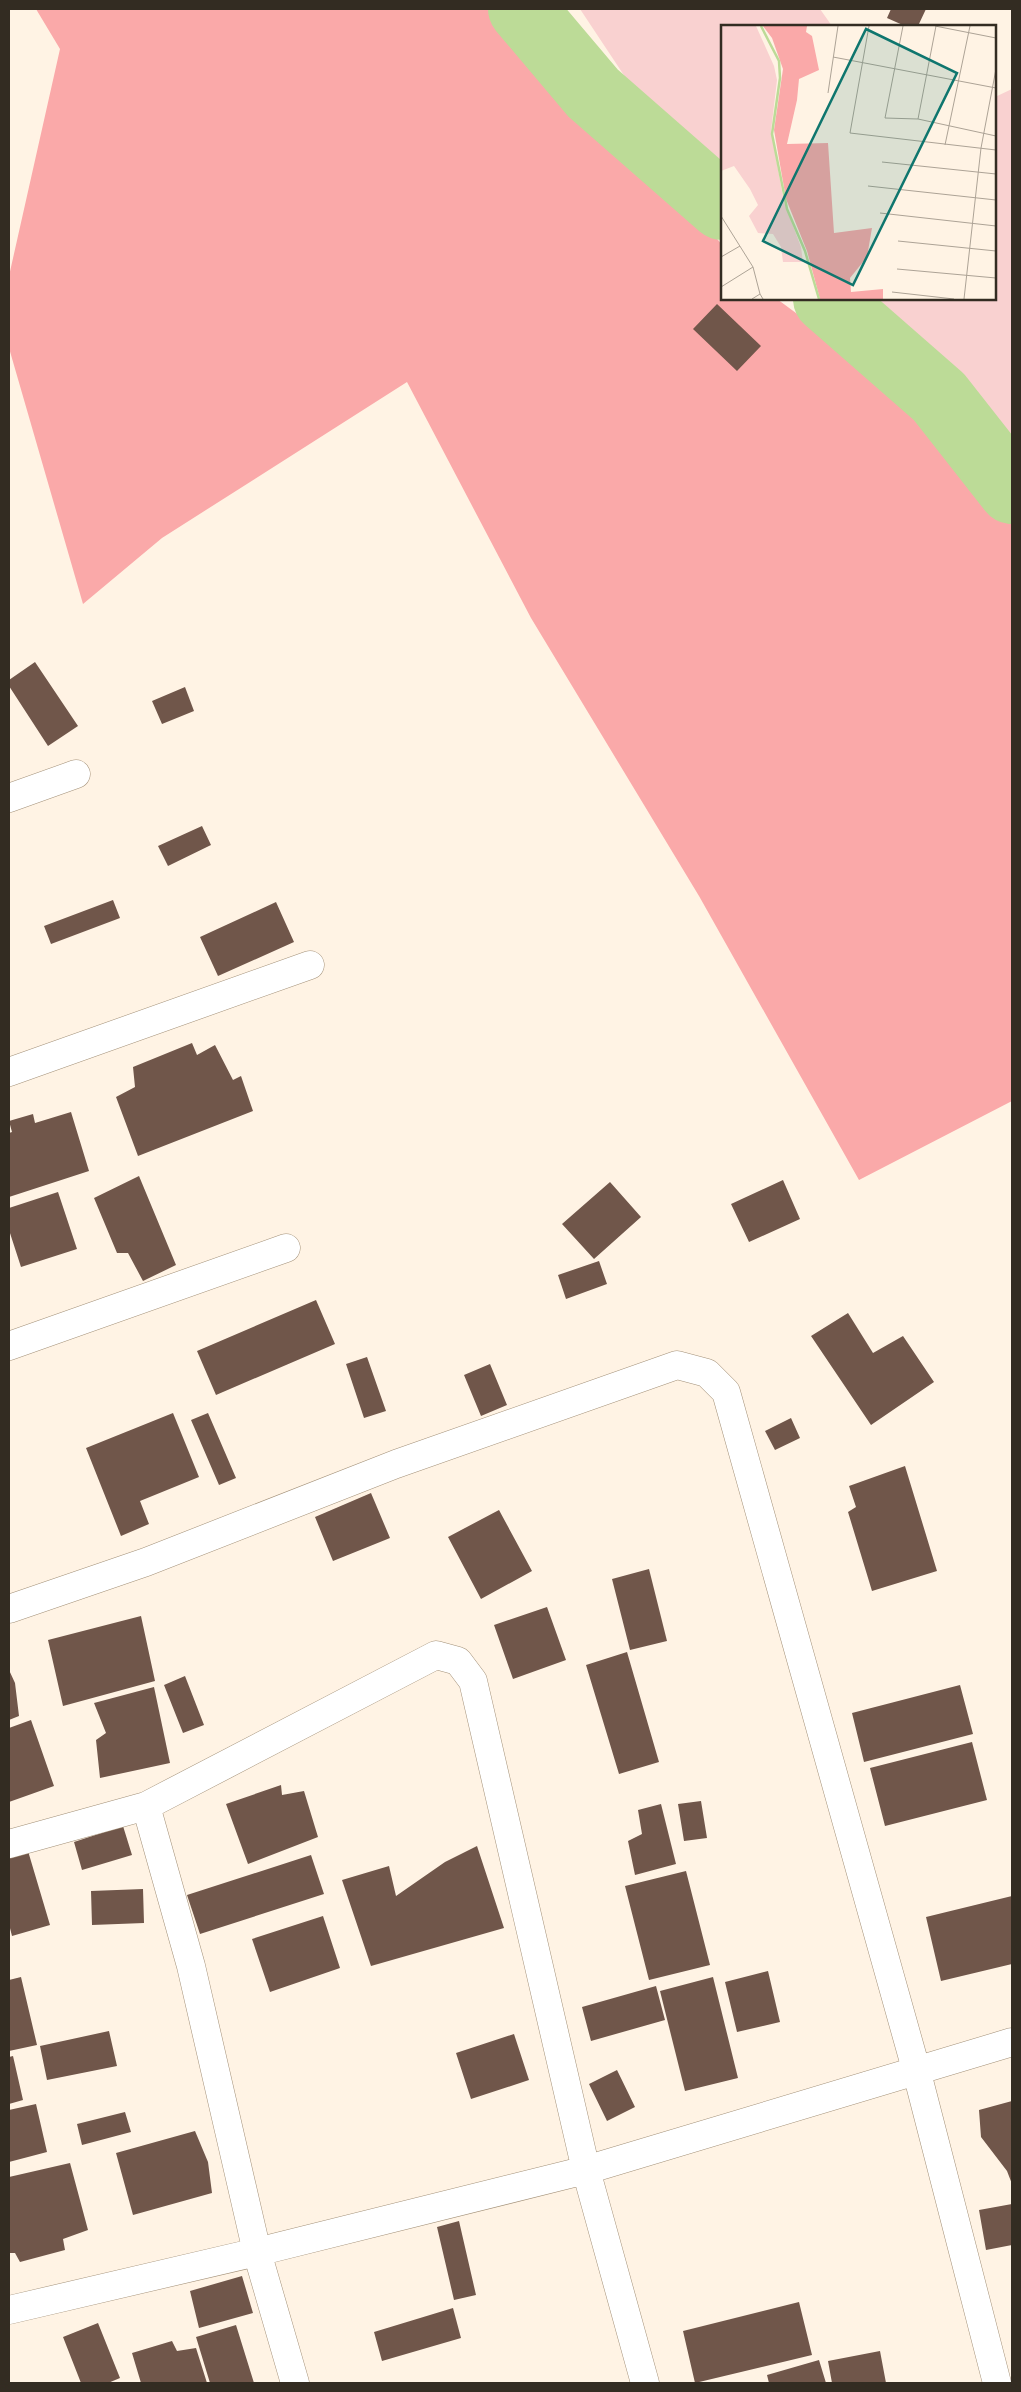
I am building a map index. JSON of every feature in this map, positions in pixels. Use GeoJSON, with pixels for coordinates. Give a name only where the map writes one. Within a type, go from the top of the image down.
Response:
{"type":"FeatureCollection","features":[{"type":"Feature","properties":{"kind":"street"},"geometry":{"type":"LineString","coordinates":[[9,798],[76,774]]}},
{"type":"Feature","properties":{"kind":"street"},"geometry":{"type":"LineString","coordinates":[[9,1072],[310,964]]}},
{"type":"Feature","properties":{"kind":"street"},"geometry":{"type":"LineString","coordinates":[[9,1346],[286,1248]]}},
{"type":"Feature","properties":{"kind":"street"},"geometry":{"type":"LineString","coordinates":[[9,1610],[146,1562],[396,1464],[677,1365],[707,1373],[726,1392],[916,2069],[997,2383]]}},
{"type":"Feature","properties":{"kind":"street"},"geometry":{"type":"LineString","coordinates":[[9,1844],[146,1806],[436,1654],[458,1661],[473,1681],[586,2170],[645,2383]]}},
{"type":"Feature","properties":{"kind":"street"},"geometry":{"type":"LineString","coordinates":[[146,1806],[191,1966],[257,2252],[295,2383]]}},
{"type":"Feature","properties":{"kind":"street"},"geometry":{"type":"LineString","coordinates":[[9,2310],[257,2252],[586,2170],[916,2069],[1012,2042]]}},
{"type":"Feature","properties":{"kind":"shaded area"},"geometry":{"type":"Polygon","coordinates":[[[36,9],[503,9],[569,103],[674,184],[721,244],[721,300],[778,300],[911,398],[994,484],[1012,508],[1012,1101],[859,1180],[699,896],[531,618],[407,382],[162,538],[83,604],[9,348],[9,276],[60,49],[36,9]]]}},
{"type":"Feature","properties":{"kind":"shaded area"},"geometry":{"type":"Polygon","coordinates":[[[580,9],[820,9],[831,25],[721,25],[721,182],[651,116],[580,9]]]}},
{"type":"Feature","properties":{"kind":"shaded area"},"geometry":{"type":"Polygon","coordinates":[[[1012,89],[1012,460],[1002,446],[846,300],[996,300],[996,97],[1012,89]]]}},
{"type":"Feature","properties":{"kind":"building"},"geometry":{"type":"Polygon","coordinates":[[[891,9],[926,9],[918,25],[903,25],[887,18],[891,9]]]}},
{"type":"Feature","properties":{"kind":"building"},"geometry":{"type":"Polygon","coordinates":[[[717,304],[761,346],[737,371],[693,329],[717,304]]]}},
{"type":"Feature","properties":{"kind":"building"},"geometry":{"type":"Polygon","coordinates":[[[35,662],[78,726],[48,746],[9,686],[9,680],[35,662]]]}},
{"type":"Feature","properties":{"kind":"building"},"geometry":{"type":"Polygon","coordinates":[[[185,687],[194,711],[162,724],[152,701],[185,687]]]}},
{"type":"Feature","properties":{"kind":"building"},"geometry":{"type":"Polygon","coordinates":[[[202,826],[211,845],[168,866],[158,846],[202,826]]]}},
{"type":"Feature","properties":{"kind":"building"},"geometry":{"type":"Polygon","coordinates":[[[113,900],[120,918],[51,944],[44,926],[113,900]]]}},
{"type":"Feature","properties":{"kind":"building"},"geometry":{"type":"Polygon","coordinates":[[[276,902],[294,942],[218,976],[200,937],[276,902]]]}},
{"type":"Feature","properties":{"kind":"building"},"geometry":{"type":"Polygon","coordinates":[[[192,1043],[197,1055],[215,1045],[233,1080],[241,1076],[253,1111],[138,1156],[116,1097],[135,1087],[133,1067],[192,1043]]]}},
{"type":"Feature","properties":{"kind":"building"},"geometry":{"type":"Polygon","coordinates":[[[71,1112],[89,1171],[9,1197],[9,1133],[12,1132],[9,1121],[33,1114],[35,1123],[71,1112]]]}},
{"type":"Feature","properties":{"kind":"building"},"geometry":{"type":"Polygon","coordinates":[[[139,1176],[176,1265],[143,1281],[128,1253],[117,1253],[94,1198],[139,1176]]]}},
{"type":"Feature","properties":{"kind":"building"},"geometry":{"type":"Polygon","coordinates":[[[783,1180],[800,1219],[749,1242],[731,1204],[783,1180]]]}},
{"type":"Feature","properties":{"kind":"building"},"geometry":{"type":"Polygon","coordinates":[[[610,1182],[641,1217],[594,1259],[562,1224],[610,1182]]]}},
{"type":"Feature","properties":{"kind":"building"},"geometry":{"type":"Polygon","coordinates":[[[58,1192],[77,1249],[21,1267],[9,1230],[9,1208],[58,1192]]]}},
{"type":"Feature","properties":{"kind":"building"},"geometry":{"type":"Polygon","coordinates":[[[599,1261],[607,1284],[566,1299],[558,1275],[599,1261]]]}},
{"type":"Feature","properties":{"kind":"building"},"geometry":{"type":"Polygon","coordinates":[[[316,1300],[335,1344],[216,1395],[197,1351],[316,1300]]]}},
{"type":"Feature","properties":{"kind":"building"},"geometry":{"type":"Polygon","coordinates":[[[848,1313],[873,1353],[903,1336],[934,1382],[871,1425],[811,1336],[848,1313]]]}},
{"type":"Feature","properties":{"kind":"building"},"geometry":{"type":"Polygon","coordinates":[[[367,1357],[386,1411],[364,1418],[346,1364],[367,1357]]]}},
{"type":"Feature","properties":{"kind":"building"},"geometry":{"type":"Polygon","coordinates":[[[490,1364],[507,1405],[481,1416],[464,1375],[490,1364]]]}},
{"type":"Feature","properties":{"kind":"building"},"geometry":{"type":"Polygon","coordinates":[[[173,1413],[199,1477],[140,1501],[149,1524],[121,1536],[86,1448],[173,1413]]]}},
{"type":"Feature","properties":{"kind":"building"},"geometry":{"type":"Polygon","coordinates":[[[208,1413],[236,1478],[219,1485],[191,1420],[208,1413]]]}},
{"type":"Feature","properties":{"kind":"building"},"geometry":{"type":"Polygon","coordinates":[[[791,1418],[800,1438],[775,1450],[765,1431],[791,1418]]]}},
{"type":"Feature","properties":{"kind":"building"},"geometry":{"type":"Polygon","coordinates":[[[905,1466],[937,1571],[872,1591],[848,1512],[856,1507],[849,1486],[905,1466]]]}},
{"type":"Feature","properties":{"kind":"building"},"geometry":{"type":"Polygon","coordinates":[[[371,1493],[390,1538],[333,1561],[315,1517],[371,1493]]]}},
{"type":"Feature","properties":{"kind":"building"},"geometry":{"type":"Polygon","coordinates":[[[499,1510],[532,1571],[481,1599],[448,1537],[499,1510]]]}},
{"type":"Feature","properties":{"kind":"building"},"geometry":{"type":"Polygon","coordinates":[[[649,1569],[667,1641],[630,1650],[612,1579],[649,1569]]]}},
{"type":"Feature","properties":{"kind":"building"},"geometry":{"type":"Polygon","coordinates":[[[547,1607],[566,1660],[513,1679],[494,1625],[547,1607]]]}},
{"type":"Feature","properties":{"kind":"building"},"geometry":{"type":"Polygon","coordinates":[[[141,1616],[155,1681],[63,1706],[48,1640],[141,1616]]]}},
{"type":"Feature","properties":{"kind":"building"},"geometry":{"type":"Polygon","coordinates":[[[627,1652],[659,1762],[619,1774],[586,1665],[627,1652]]]}},
{"type":"Feature","properties":{"kind":"building"},"geometry":{"type":"Polygon","coordinates":[[[9,1670],[15,1683],[19,1716],[9,1720],[9,1670]]]}},
{"type":"Feature","properties":{"kind":"building"},"geometry":{"type":"Polygon","coordinates":[[[185,1676],[204,1725],[183,1733],[164,1685],[185,1676]]]}},
{"type":"Feature","properties":{"kind":"building"},"geometry":{"type":"Polygon","coordinates":[[[960,1685],[973,1734],[864,1762],[852,1713],[960,1685]]]}},
{"type":"Feature","properties":{"kind":"building"},"geometry":{"type":"Polygon","coordinates":[[[154,1687],[170,1763],[100,1778],[96,1740],[106,1733],[94,1703],[154,1687]]]}},
{"type":"Feature","properties":{"kind":"building"},"geometry":{"type":"Polygon","coordinates":[[[31,1720],[54,1786],[9,1802],[9,1728],[31,1720]]]}},
{"type":"Feature","properties":{"kind":"building"},"geometry":{"type":"Polygon","coordinates":[[[972,1742],[987,1800],[885,1826],[870,1768],[972,1742]]]}},
{"type":"Feature","properties":{"kind":"building"},"geometry":{"type":"Polygon","coordinates":[[[281,1785],[282,1795],[304,1791],[318,1837],[248,1864],[226,1804],[281,1785]]]}},
{"type":"Feature","properties":{"kind":"building"},"geometry":{"type":"Polygon","coordinates":[[[701,1801],[707,1838],[684,1841],[678,1804],[701,1801]]]}},
{"type":"Feature","properties":{"kind":"building"},"geometry":{"type":"Polygon","coordinates":[[[661,1804],[676,1864],[635,1875],[628,1841],[642,1834],[638,1810],[661,1804]]]}},
{"type":"Feature","properties":{"kind":"building"},"geometry":{"type":"Polygon","coordinates":[[[123,1826],[132,1855],[82,1870],[74,1842],[123,1826]]]}},
{"type":"Feature","properties":{"kind":"building"},"geometry":{"type":"Polygon","coordinates":[[[477,1846],[504,1928],[371,1966],[342,1880],[389,1866],[396,1896],[445,1862],[477,1846]]]}},
{"type":"Feature","properties":{"kind":"building"},"geometry":{"type":"Polygon","coordinates":[[[28,1851],[50,1925],[12,1936],[9,1924],[9,1857],[28,1851]]]}},
{"type":"Feature","properties":{"kind":"building"},"geometry":{"type":"Polygon","coordinates":[[[311,1855],[324,1894],[200,1934],[187,1895],[311,1855]]]}},
{"type":"Feature","properties":{"kind":"building"},"geometry":{"type":"Polygon","coordinates":[[[686,1871],[710,1965],[649,1980],[625,1886],[686,1871]]]}},
{"type":"Feature","properties":{"kind":"building"},"geometry":{"type":"Polygon","coordinates":[[[143,1889],[144,1923],[92,1925],[91,1891],[143,1889]]]}},
{"type":"Feature","properties":{"kind":"building"},"geometry":{"type":"Polygon","coordinates":[[[1012,1896],[1012,1964],[941,1981],[926,1917],[1012,1896]]]}},
{"type":"Feature","properties":{"kind":"building"},"geometry":{"type":"Polygon","coordinates":[[[323,1916],[340,1968],[270,1992],[252,1939],[323,1916]]]}},
{"type":"Feature","properties":{"kind":"building"},"geometry":{"type":"Polygon","coordinates":[[[768,1971],[780,2022],[737,2032],[725,1982],[768,1971]]]}},
{"type":"Feature","properties":{"kind":"building"},"geometry":{"type":"Polygon","coordinates":[[[21,1977],[37,2045],[9,2051],[9,1980],[21,1977]]]}},
{"type":"Feature","properties":{"kind":"building"},"geometry":{"type":"Polygon","coordinates":[[[713,1977],[738,2078],[685,2091],[660,1991],[713,1977]]]}},
{"type":"Feature","properties":{"kind":"building"},"geometry":{"type":"Polygon","coordinates":[[[656,1986],[665,2020],[591,2041],[582,2007],[656,1986]]]}},
{"type":"Feature","properties":{"kind":"building"},"geometry":{"type":"Polygon","coordinates":[[[109,2031],[117,2066],[47,2080],[40,2046],[109,2031]]]}},
{"type":"Feature","properties":{"kind":"building"},"geometry":{"type":"Polygon","coordinates":[[[514,2034],[529,2080],[471,2099],[456,2053],[514,2034]]]}},
{"type":"Feature","properties":{"kind":"building"},"geometry":{"type":"Polygon","coordinates":[[[13,2056],[23,2100],[9,2104],[9,2057],[13,2056]]]}},
{"type":"Feature","properties":{"kind":"building"},"geometry":{"type":"Polygon","coordinates":[[[617,2070],[635,2107],[607,2121],[589,2084],[617,2070]]]}},
{"type":"Feature","properties":{"kind":"building"},"geometry":{"type":"Polygon","coordinates":[[[1012,2101],[1012,2184],[1007,2171],[981,2137],[979,2110],[1012,2101]]]}},
{"type":"Feature","properties":{"kind":"building"},"geometry":{"type":"Polygon","coordinates":[[[36,2104],[47,2152],[9,2162],[9,2110],[36,2104]]]}},
{"type":"Feature","properties":{"kind":"building"},"geometry":{"type":"Polygon","coordinates":[[[125,2112],[131,2132],[82,2145],[77,2124],[125,2112]]]}},
{"type":"Feature","properties":{"kind":"building"},"geometry":{"type":"Polygon","coordinates":[[[195,2131],[208,2162],[212,2193],[133,2215],[116,2153],[195,2131]]]}},
{"type":"Feature","properties":{"kind":"building"},"geometry":{"type":"Polygon","coordinates":[[[70,2163],[88,2230],[63,2239],[65,2250],[20,2262],[15,2253],[9,2253],[9,2177],[70,2163]]]}},
{"type":"Feature","properties":{"kind":"building"},"geometry":{"type":"Polygon","coordinates":[[[1012,2204],[1012,2245],[986,2250],[979,2210],[1012,2204]]]}},
{"type":"Feature","properties":{"kind":"building"},"geometry":{"type":"Polygon","coordinates":[[[459,2221],[476,2295],[454,2300],[437,2227],[459,2221]]]}},
{"type":"Feature","properties":{"kind":"building"},"geometry":{"type":"Polygon","coordinates":[[[242,2276],[253,2313],[199,2328],[190,2291],[242,2276]]]}},
{"type":"Feature","properties":{"kind":"building"},"geometry":{"type":"Polygon","coordinates":[[[799,2302],[812,2355],[695,2383],[683,2331],[799,2302]]]}},
{"type":"Feature","properties":{"kind":"building"},"geometry":{"type":"Polygon","coordinates":[[[453,2308],[461,2338],[382,2361],[374,2332],[453,2308]]]}},
{"type":"Feature","properties":{"kind":"building"},"geometry":{"type":"Polygon","coordinates":[[[98,2323],[120,2378],[108,2383],[81,2383],[63,2337],[98,2323]]]}},
{"type":"Feature","properties":{"kind":"building"},"geometry":{"type":"Polygon","coordinates":[[[236,2325],[254,2383],[210,2383],[196,2337],[236,2325]]]}},
{"type":"Feature","properties":{"kind":"building"},"geometry":{"type":"Polygon","coordinates":[[[172,2341],[177,2351],[196,2348],[207,2383],[141,2383],[132,2353],[172,2341]]]}},
{"type":"Feature","properties":{"kind":"building"},"geometry":{"type":"Polygon","coordinates":[[[880,2351],[886,2383],[832,2383],[828,2361],[880,2351]]]}},
{"type":"Feature","properties":{"kind":"building"},"geometry":{"type":"Polygon","coordinates":[[[819,2360],[826,2383],[769,2383],[767,2375],[819,2360]]]}},
{"type":"Feature","properties":{"kind":"waterway"},"geometry":{"type":"LineString","coordinates":[[522,9],[593,93],[721,205]]}},
{"type":"Feature","properties":{"kind":"waterway"},"geometry":{"type":"LineString","coordinates":[[828,300],[939,397],[1012,490]]}}]}
